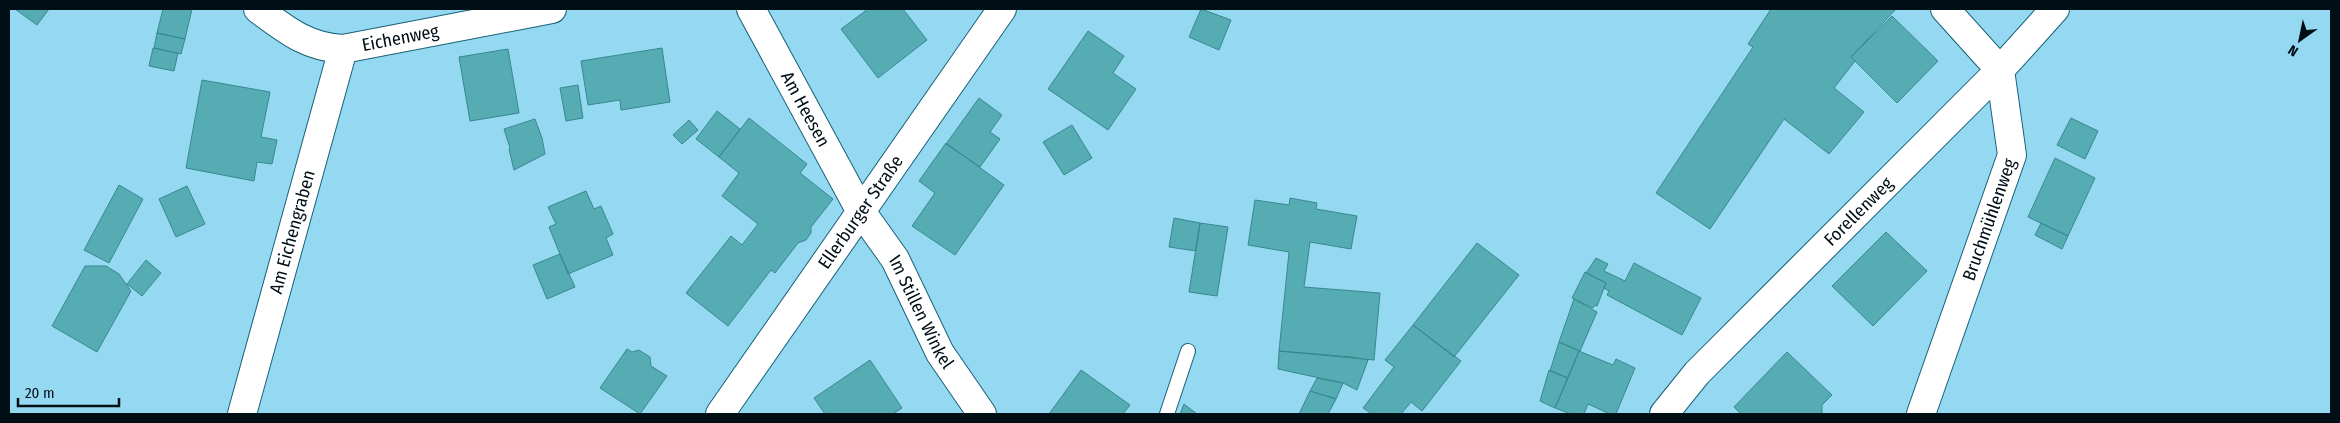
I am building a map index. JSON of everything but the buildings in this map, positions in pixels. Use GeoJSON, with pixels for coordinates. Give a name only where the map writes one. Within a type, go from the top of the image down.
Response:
{"type":"FeatureCollection","features":[{"type":"Feature","properties":{"kind":"street","name":"Eichenweg"},"geometry":{"type":"LineString","coordinates":[[258,9],[305,41],[324,48],[343,49],[552,9]]}},
{"type":"Feature","properties":{"kind":"street","name":"Am Heesen"},"geometry":{"type":"LineString","coordinates":[[751,9],[860,210]]}},
{"type":"Feature","properties":{"kind":"street","name":"Ellerburger Straße"},"geometry":{"type":"LineString","coordinates":[[720,414],[860,210],[1002,9]]}},
{"type":"Feature","properties":{"kind":"street"},"geometry":{"type":"LineString","coordinates":[[1945,9],[2000,70]]}},
{"type":"Feature","properties":{"kind":"street","name":"Forellenweg"},"geometry":{"type":"LineString","coordinates":[[1664,414],[1697,373],[2000,70],[2055,9]]}},
{"type":"Feature","properties":{"kind":"street","name":"Am Eichengraben"},"geometry":{"type":"LineString","coordinates":[[242,414],[343,49]]}},
{"type":"Feature","properties":{"kind":"street","name":"Bruchmühlenweg"},"geometry":{"type":"LineString","coordinates":[[1921,414],[2012,155],[2000,70]]}},
{"type":"Feature","properties":{"kind":"street","name":"Im Stillen Winkel"},"geometry":{"type":"LineString","coordinates":[[860,210],[895,259],[940,353],[982,414]]}},
{"type":"Feature","properties":{"kind":"lane"},"geometry":{"type":"LineString","coordinates":[[1166,414],[1188,351]]}}]}
